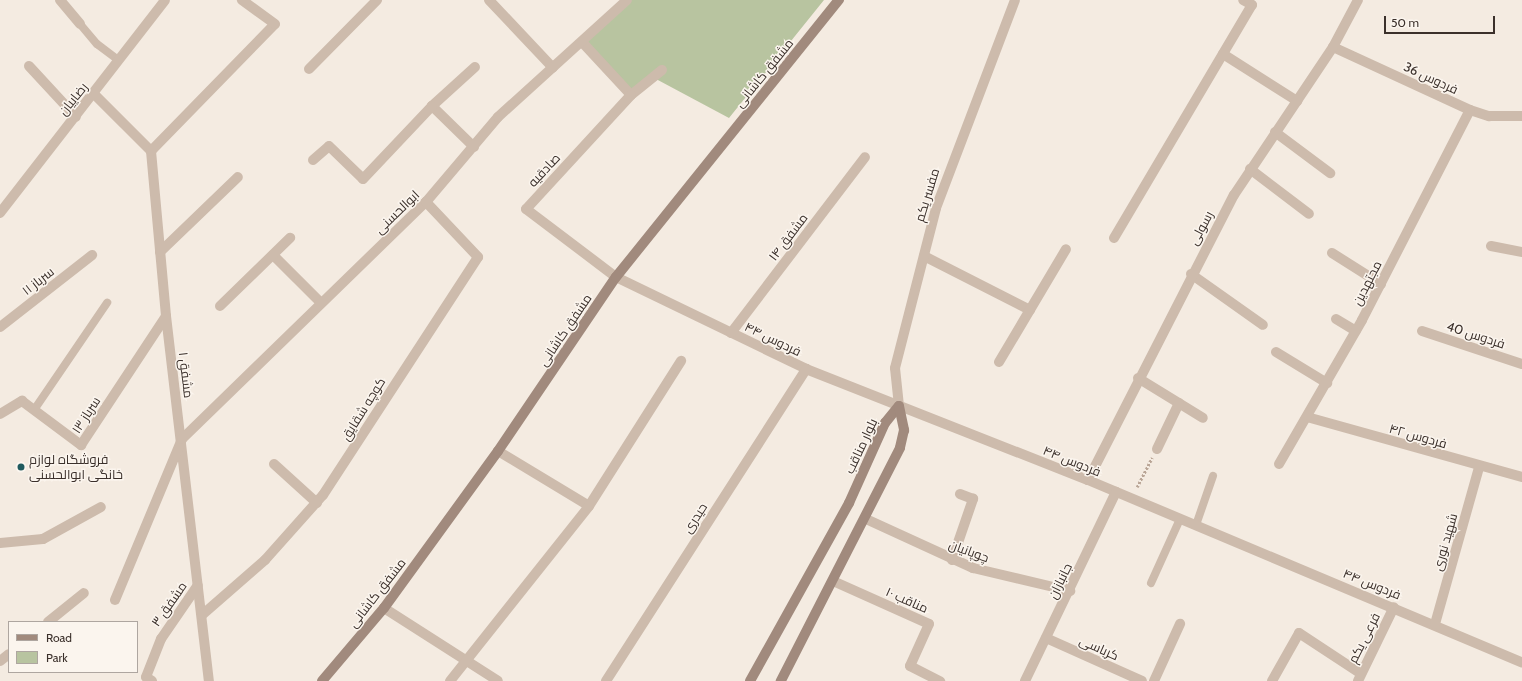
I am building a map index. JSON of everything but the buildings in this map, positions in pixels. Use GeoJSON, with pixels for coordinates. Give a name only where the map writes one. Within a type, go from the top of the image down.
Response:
{"type":"FeatureCollection","features":[{"type":"Feature","properties":{"kind":"street"},"geometry":{"type":"LineString","coordinates":[[60,0],[80,24]]}},
{"type":"Feature","properties":{"kind":"street","name":"رضاییان"},"geometry":{"type":"LineString","coordinates":[[0,213],[94,94],[118,60],[165,0]]}},
{"type":"Feature","properties":{"kind":"street"},"geometry":{"type":"LineString","coordinates":[[94,94],[151,151],[276,24],[242,0]]}},
{"type":"Feature","properties":{"kind":"street"},"geometry":{"type":"LineString","coordinates":[[309,69],[366,4],[377,0]]}},
{"type":"Feature","properties":{"kind":"street"},"geometry":{"type":"LineString","coordinates":[[489,0],[553,68]]}},
{"type":"Feature","properties":{"kind":"street","name":"ابوالحسنی"},"geometry":{"type":"LineString","coordinates":[[182,439],[426,202],[498,117],[627,0]]}},
{"type":"Feature","properties":{"kind":"street","name":"مشفق کاشانی"},"geometry":{"type":"LineString","coordinates":[[322,681],[384,608],[498,451],[616,277],[839,0]]}},
{"type":"Feature","properties":{"kind":"street","name":"مفسر یکم"},"geometry":{"type":"LineString","coordinates":[[899,406],[895,368],[924,256],[954,153],[1015,0]]}},
{"type":"Feature","properties":{"kind":"street"},"geometry":{"type":"LineString","coordinates":[[1114,238],[1252,6],[1242,0]]}},
{"type":"Feature","properties":{"kind":"street","name":"رسولی"},"geometry":{"type":"LineString","coordinates":[[1088,480],[1191,274],[1250,169],[1333,47],[1358,0]]}},
{"type":"Feature","properties":{"kind":"street"},"geometry":{"type":"LineString","coordinates":[[582,42],[631,95]]}},
{"type":"Feature","properties":{"kind":"street","name":"فردوس 36"},"geometry":{"type":"LineString","coordinates":[[1333,47],[1470,110],[1489,116],[1522,116]]}},
{"type":"Feature","properties":{"kind":"street"},"geometry":{"type":"LineString","coordinates":[[1223,54],[1297,101]]}},
{"type":"Feature","properties":{"kind":"street"},"geometry":{"type":"LineString","coordinates":[[30,66],[76,116]]}},
{"type":"Feature","properties":{"kind":"street"},"geometry":{"type":"LineString","coordinates":[[313,160],[329,146],[363,179],[432,106],[476,67]]}},
{"type":"Feature","properties":{"kind":"street","name":"صادقیه"},"geometry":{"type":"LineString","coordinates":[[616,277],[526,209],[631,95],[662,70]]}},
{"type":"Feature","properties":{"kind":"street"},"geometry":{"type":"LineString","coordinates":[[432,106],[474,147]]}},
{"type":"Feature","properties":{"kind":"street","name":"مجتهدین"},"geometry":{"type":"LineString","coordinates":[[1279,464],[1356,332],[1470,110]]}},
{"type":"Feature","properties":{"kind":"street"},"geometry":{"type":"LineString","coordinates":[[1275,132],[1330,173]]}},
{"type":"Feature","properties":{"kind":"street","name":"مشفق ۱"},"geometry":{"type":"LineString","coordinates":[[151,151],[166,316],[182,439],[209,681]]}},
{"type":"Feature","properties":{"kind":"street","name":"مشفق ۱۴"},"geometry":{"type":"LineString","coordinates":[[731,333],[865,157]]}},
{"type":"Feature","properties":{"kind":"street"},"geometry":{"type":"LineString","coordinates":[[1250,169],[1308,214]]}},
{"type":"Feature","properties":{"kind":"street"},"geometry":{"type":"LineString","coordinates":[[160,252],[238,177]]}},
{"type":"Feature","properties":{"kind":"street","name":"کوچه شقایق"},"geometry":{"type":"LineString","coordinates":[[202,615],[265,560],[317,503],[478,257],[426,202]]}},
{"type":"Feature","properties":{"kind":"street"},"geometry":{"type":"LineString","coordinates":[[220,306],[290,238]]}},
{"type":"Feature","properties":{"kind":"street"},"geometry":{"type":"LineString","coordinates":[[1491,246],[1522,252]]}},
{"type":"Feature","properties":{"kind":"street"},"geometry":{"type":"LineString","coordinates":[[999,362],[1066,249]]}},
{"type":"Feature","properties":{"kind":"street"},"geometry":{"type":"LineString","coordinates":[[1332,253],[1381,284]]}},
{"type":"Feature","properties":{"kind":"street","name":"سرباز ۱۱"},"geometry":{"type":"LineString","coordinates":[[0,327],[92,255]]}},
{"type":"Feature","properties":{"kind":"street"},"geometry":{"type":"LineString","coordinates":[[272,255],[321,303]]}},
{"type":"Feature","properties":{"kind":"street"},"geometry":{"type":"LineString","coordinates":[[924,256],[1030,310]]}},
{"type":"Feature","properties":{"kind":"street"},"geometry":{"type":"LineString","coordinates":[[1191,274],[1263,325]]}},
{"type":"Feature","properties":{"kind":"street","name":"فردوس ۴۴"},"geometry":{"type":"LineString","coordinates":[[616,277],[806,369],[1088,480],[1435,624],[1522,662]]}},
{"type":"Feature","properties":{"kind":"street","name":"سرباز ۱۳"},"geometry":{"type":"LineString","coordinates":[[0,414],[22,401],[81,445],[166,316]]}},
{"type":"Feature","properties":{"kind":"street"},"geometry":{"type":"LineString","coordinates":[[1336,319],[1356,332]]}},
{"type":"Feature","properties":{"kind":"street","name":"فردوس 40"},"geometry":{"type":"LineString","coordinates":[[1422,331],[1522,364]]}},
{"type":"Feature","properties":{"kind":"street"},"geometry":{"type":"LineString","coordinates":[[1276,352],[1327,383]]}},
{"type":"Feature","properties":{"kind":"street"},"geometry":{"type":"LineString","coordinates":[[450,681],[589,506],[681,361]]}},
{"type":"Feature","properties":{"kind":"street","name":"حیدری"},"geometry":{"type":"LineString","coordinates":[[606,681],[806,369]]}},
{"type":"Feature","properties":{"kind":"street"},"geometry":{"type":"LineString","coordinates":[[1138,378],[1204,418]]}},
{"type":"Feature","properties":{"kind":"street"},"geometry":{"type":"LineString","coordinates":[[1157,449],[1179,403]]}},
{"type":"Feature","properties":{"kind":"street"},"geometry":{"type":"LineString","coordinates":[[781,681],[866,519],[900,448],[904,430],[899,406]]}},
{"type":"Feature","properties":{"kind":"street","name":"بلوار مناقب"},"geometry":{"type":"LineString","coordinates":[[750,681],[849,503],[885,423],[899,406]]}},
{"type":"Feature","properties":{"kind":"street","name":"فردوس ۴۲"},"geometry":{"type":"LineString","coordinates":[[1307,417],[1479,467],[1522,477]]}},
{"type":"Feature","properties":{"kind":"street"},"geometry":{"type":"LineString","coordinates":[[115,600],[182,439]]}},
{"type":"Feature","properties":{"kind":"street"},"geometry":{"type":"LineString","coordinates":[[498,451],[589,506]]}},
{"type":"Feature","properties":{"kind":"street"},"geometry":{"type":"LineString","coordinates":[[274,464],[317,503]]}},
{"type":"Feature","properties":{"kind":"street","name":"شهید نوری"},"geometry":{"type":"LineString","coordinates":[[1435,624],[1479,467]]}},
{"type":"Feature","properties":{"kind":"street","name":"جانبازان"},"geometry":{"type":"LineString","coordinates":[[1025,681],[1070,591],[1116,492]]}},
{"type":"Feature","properties":{"kind":"street"},"geometry":{"type":"LineString","coordinates":[[952,560],[972,499],[960,494]]}},
{"type":"Feature","properties":{"kind":"street"},"geometry":{"type":"LineString","coordinates":[[0,543],[43,539],[101,507]]}},
{"type":"Feature","properties":{"kind":"street","name":"چوپانیان"},"geometry":{"type":"LineString","coordinates":[[866,519],[952,560],[996,574],[1070,591]]}},
{"type":"Feature","properties":{"kind":"street","name":"مناقب ۱۰"},"geometry":{"type":"LineString","coordinates":[[833,581],[929,624],[910,666],[940,681]]}},
{"type":"Feature","properties":{"kind":"street","name":"مشفق ۳"},"geometry":{"type":"LineString","coordinates":[[152,681],[146,677],[161,639],[198,585]]}},
{"type":"Feature","properties":{"kind":"street"},"geometry":{"type":"LineString","coordinates":[[49,621],[84,593]]}},
{"type":"Feature","properties":{"kind":"street","name":"فرعی یکم"},"geometry":{"type":"LineString","coordinates":[[1359,677],[1394,607]]}},
{"type":"Feature","properties":{"kind":"street"},"geometry":{"type":"LineString","coordinates":[[384,608],[498,681]]}},
{"type":"Feature","properties":{"kind":"street"},"geometry":{"type":"LineString","coordinates":[[1154,681],[1180,624]]}},
{"type":"Feature","properties":{"kind":"street"},"geometry":{"type":"LineString","coordinates":[[1272,681],[1299,633],[1359,677]]}},
{"type":"Feature","properties":{"kind":"street","name":"کرباسی"},"geometry":{"type":"LineString","coordinates":[[1046,638],[1142,681]]}},
{"type":"Feature","properties":{"kind":"street"},"geometry":{"type":"LineString","coordinates":[[0,661],[8,655]]}},
{"type":"Feature","properties":{"kind":"lane"},"geometry":{"type":"LineString","coordinates":[[80,24],[98,44],[118,60]]}},
{"type":"Feature","properties":{"kind":"lane"},"geometry":{"type":"LineString","coordinates":[[34,410],[107,303]]}},
{"type":"Feature","properties":{"kind":"lane"},"geometry":{"type":"LineString","coordinates":[[1196,525],[1213,476]]}},
{"type":"Feature","properties":{"kind":"lane"},"geometry":{"type":"LineString","coordinates":[[1151,583],[1180,519]]}},
{"type":"Feature","properties":{"kind":"path"},"geometry":{"type":"LineString","coordinates":[[1131,498],[1157,449]]}},
{"type":"Feature","properties":{"kind":"green space"},"geometry":{"type":"Polygon","coordinates":[[[630,0],[824,0],[729,118],[656,79],[632,92],[585,42],[630,0]]]}},
{"type":"Feature","properties":{"kind":"place","name":"فروشگاه لوازم خانگی ابوالحسنی"},"geometry":{"type":"Point","coordinates":[21,467]}}]}
